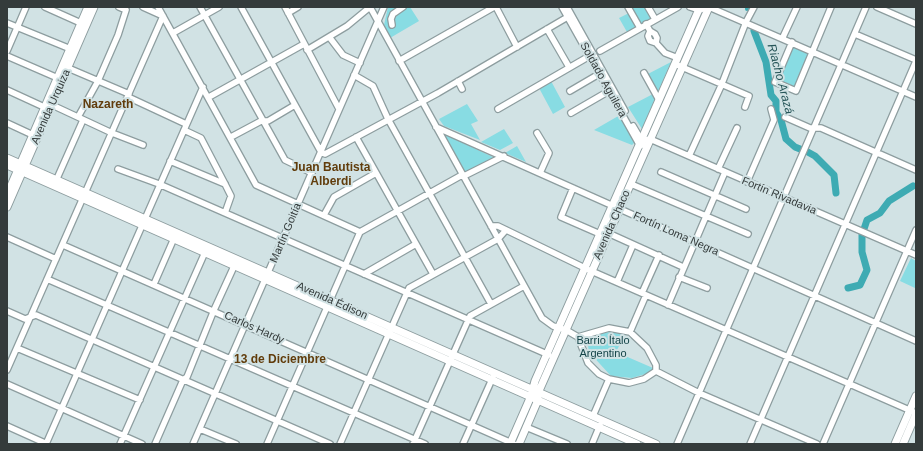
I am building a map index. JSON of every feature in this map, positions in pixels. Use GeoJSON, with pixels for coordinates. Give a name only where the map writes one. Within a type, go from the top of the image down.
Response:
{"type":"FeatureCollection","features":[{"type":"Feature","properties":{"kind":"main road","name":"Avenida Urquiza"},"geometry":{"type":"LineString","coordinates":[[84,24],[88,7]]}},
{"type":"Feature","properties":{"kind":"main road","name":"Avenida Urquiza"},"geometry":{"type":"LineString","coordinates":[[7,207],[8,198],[34,136],[84,24],[94,7]]}},
{"type":"Feature","properties":{"kind":"main road","name":"Avenida Chaco"},"geometry":{"type":"LineString","coordinates":[[588,270],[600,234],[613,205],[643,147],[650,139],[709,7]]}},
{"type":"Feature","properties":{"kind":"main road","name":"Avenida Chaco"},"geometry":{"type":"LineString","coordinates":[[512,443],[535,394],[588,270],[620,209],[631,184],[660,100],[700,9]]}},
{"type":"Feature","properties":{"kind":"main road","name":"Avenida Urquiza"},"geometry":{"type":"LineString","coordinates":[[59,79],[68,68],[72,50]]}},
{"type":"Feature","properties":{"kind":"main road","name":"Avenida Édison"},"geometry":{"type":"LineString","coordinates":[[7,158],[21,168]]}},
{"type":"Feature","properties":{"kind":"main road","name":"Avenida Édison"},"geometry":{"type":"LineString","coordinates":[[7,165],[21,168],[143,220],[601,424],[656,444]]}},
{"type":"Feature","properties":{"kind":"main road","name":"Avenida Chaco"},"geometry":{"type":"LineString","coordinates":[[519,444],[526,427],[535,394]]}},
{"type":"Feature","properties":{"kind":"main road","name":"Avenida Édison"},"geometry":{"type":"LineString","coordinates":[[535,394],[593,416],[601,424],[637,444]]}},
{"type":"Feature","properties":{"kind":"main road"},"geometry":{"type":"LineString","coordinates":[[903,444],[914,412],[916,396]]}},
{"type":"Feature","properties":{"kind":"main road"},"geometry":{"type":"LineString","coordinates":[[895,444],[914,412]]}},
{"type":"Feature","properties":{"kind":"street"},"geometry":{"type":"LineString","coordinates":[[7,50],[26,7]]}},
{"type":"Feature","properties":{"kind":"street"},"geometry":{"type":"LineString","coordinates":[[45,7],[84,24]]}},
{"type":"Feature","properties":{"kind":"street"},"geometry":{"type":"LineString","coordinates":[[55,182],[80,118],[98,81],[128,8],[119,7]]}},
{"type":"Feature","properties":{"kind":"street"},"geometry":{"type":"LineString","coordinates":[[143,7],[163,16]]}},
{"type":"Feature","properties":{"kind":"street"},"geometry":{"type":"LineString","coordinates":[[158,7],[209,96],[256,185],[360,232]]}},
{"type":"Feature","properties":{"kind":"street"},"geometry":{"type":"LineString","coordinates":[[200,7],[285,160],[312,173]]}},
{"type":"Feature","properties":{"kind":"street"},"geometry":{"type":"LineString","coordinates":[[157,30],[171,30],[220,7]]}},
{"type":"Feature","properties":{"kind":"street"},"geometry":{"type":"LineString","coordinates":[[241,7],[321,152],[325,154],[421,102],[569,16]]}},
{"type":"Feature","properties":{"kind":"street"},"geometry":{"type":"LineString","coordinates":[[285,7],[339,109]]}},
{"type":"Feature","properties":{"kind":"street"},"geometry":{"type":"LineString","coordinates":[[288,13],[298,7]]}},
{"type":"Feature","properties":{"kind":"street"},"geometry":{"type":"LineString","coordinates":[[307,50],[330,38],[370,7],[421,102],[542,318],[553,326],[578,337],[588,363],[599,374],[609,380],[629,383],[644,380],[656,371]]}},
{"type":"Feature","properties":{"kind":"street","name":"Martín Goitía"},"geometry":{"type":"LineString","coordinates":[[194,444],[384,7]]}},
{"type":"Feature","properties":{"kind":"street"},"geometry":{"type":"LineString","coordinates":[[392,25],[391,19],[393,14],[403,7]]}},
{"type":"Feature","properties":{"kind":"street"},"geometry":{"type":"LineString","coordinates":[[399,61],[495,7],[516,47]]}},
{"type":"Feature","properties":{"kind":"street","name":"Soldado Aguilera"},"geometry":{"type":"LineString","coordinates":[[562,7],[569,16],[643,147]]}},
{"type":"Feature","properties":{"kind":"street","name":"Soldado Aguilera"},"geometry":{"type":"LineString","coordinates":[[567,7],[569,16]]}},
{"type":"Feature","properties":{"kind":"street"},"geometry":{"type":"LineString","coordinates":[[628,7],[640,28]]}},
{"type":"Feature","properties":{"kind":"street"},"geometry":{"type":"LineString","coordinates":[[648,7],[655,19]]}},
{"type":"Feature","properties":{"kind":"street"},"geometry":{"type":"LineString","coordinates":[[600,51],[678,7]]}},
{"type":"Feature","properties":{"kind":"street"},"geometry":{"type":"LineString","coordinates":[[690,7],[700,9],[709,7],[783,37],[916,97]]}},
{"type":"Feature","properties":{"kind":"street"},"geometry":{"type":"LineString","coordinates":[[689,156],[721,86],[746,22],[754,7]]}},
{"type":"Feature","properties":{"kind":"street"},"geometry":{"type":"LineString","coordinates":[[783,37],[797,7]]}},
{"type":"Feature","properties":{"kind":"street"},"geometry":{"type":"LineString","coordinates":[[792,42],[775,82],[796,91],[831,7]]}},
{"type":"Feature","properties":{"kind":"street"},"geometry":{"type":"LineString","coordinates":[[677,444],[866,7]]}},
{"type":"Feature","properties":{"kind":"street"},"geometry":{"type":"LineString","coordinates":[[876,7],[916,24]]}},
{"type":"Feature","properties":{"kind":"street"},"geometry":{"type":"LineString","coordinates":[[7,370],[163,16]]}},
{"type":"Feature","properties":{"kind":"street"},"geometry":{"type":"LineString","coordinates":[[7,23],[72,50]]}},
{"type":"Feature","properties":{"kind":"street"},"geometry":{"type":"LineString","coordinates":[[646,24],[650,31],[655,34],[657,38],[656,43],[665,53],[683,67],[721,86],[749,96],[745,107]]}},
{"type":"Feature","properties":{"kind":"street"},"geometry":{"type":"LineString","coordinates":[[547,29],[569,67]]}},
{"type":"Feature","properties":{"kind":"street"},"geometry":{"type":"LineString","coordinates":[[750,444],[916,61],[855,34]]}},
{"type":"Feature","properties":{"kind":"street"},"geometry":{"type":"LineString","coordinates":[[330,38],[343,55],[360,63]]}},
{"type":"Feature","properties":{"kind":"street"},"geometry":{"type":"LineString","coordinates":[[209,96],[304,44]]}},
{"type":"Feature","properties":{"kind":"street"},"geometry":{"type":"LineString","coordinates":[[498,109],[591,55]]}},
{"type":"Feature","properties":{"kind":"street","name":"Soldado Aguilera"},"geometry":{"type":"LineString","coordinates":[[591,55],[599,74],[643,147]]}},
{"type":"Feature","properties":{"kind":"street"},"geometry":{"type":"LineString","coordinates":[[7,56],[59,79]]}},
{"type":"Feature","properties":{"kind":"street"},"geometry":{"type":"LineString","coordinates":[[68,68],[186,124]]}},
{"type":"Feature","properties":{"kind":"street"},"geometry":{"type":"LineString","coordinates":[[644,73],[660,100]]}},
{"type":"Feature","properties":{"kind":"street"},"geometry":{"type":"LineString","coordinates":[[570,91],[599,74]]}},
{"type":"Feature","properties":{"kind":"street"},"geometry":{"type":"LineString","coordinates":[[354,75],[373,86],[388,119],[491,304]]}},
{"type":"Feature","properties":{"kind":"street"},"geometry":{"type":"LineString","coordinates":[[458,81],[462,89]]}},
{"type":"Feature","properties":{"kind":"street"},"geometry":{"type":"LineString","coordinates":[[7,426],[47,444],[107,306],[121,270],[203,87]]}},
{"type":"Feature","properties":{"kind":"street"},"geometry":{"type":"LineString","coordinates":[[7,90],[80,118],[143,145]]}},
{"type":"Feature","properties":{"kind":"street"},"geometry":{"type":"LineString","coordinates":[[571,113],[609,91]]}},
{"type":"Feature","properties":{"kind":"street"},"geometry":{"type":"LineString","coordinates":[[231,137],[261,121],[268,121],[295,105]]}},
{"type":"Feature","properties":{"kind":"street"},"geometry":{"type":"LineString","coordinates":[[747,182],[774,120],[770,109]]}},
{"type":"Feature","properties":{"kind":"street"},"geometry":{"type":"LineString","coordinates":[[784,117],[810,128],[821,128],[916,170]]}},
{"type":"Feature","properties":{"kind":"street"},"geometry":{"type":"LineString","coordinates":[[7,123],[34,136]]}},
{"type":"Feature","properties":{"kind":"street","name":"Fortín Loma Negra"},"geometry":{"type":"LineString","coordinates":[[436,127],[613,205],[753,270],[916,341]]}},
{"type":"Feature","properties":{"kind":"street"},"geometry":{"type":"LineString","coordinates":[[718,169],[737,128]]}},
{"type":"Feature","properties":{"kind":"street"},"geometry":{"type":"LineString","coordinates":[[184,130],[201,138],[225,184],[230,196],[225,213]]}},
{"type":"Feature","properties":{"kind":"street"},"geometry":{"type":"LineString","coordinates":[[537,133],[549,153],[540,173]]}},
{"type":"Feature","properties":{"kind":"street"},"geometry":{"type":"LineString","coordinates":[[356,137],[433,274]]}},
{"type":"Feature","properties":{"kind":"street","name":"Fortín Rivadavia"},"geometry":{"type":"LineString","coordinates":[[650,139],[916,255]]}},
{"type":"Feature","properties":{"kind":"street"},"geometry":{"type":"LineString","coordinates":[[267,444],[360,232],[462,175],[466,176],[504,156]]}},
{"type":"Feature","properties":{"kind":"street"},"geometry":{"type":"LineString","coordinates":[[170,161],[225,184]]}},
{"type":"Feature","properties":{"kind":"street"},"geometry":{"type":"LineString","coordinates":[[118,169],[159,184],[551,356]]}},
{"type":"Feature","properties":{"kind":"street"},"geometry":{"type":"LineString","coordinates":[[661,172],[746,209]]}},
{"type":"Feature","properties":{"kind":"street"},"geometry":{"type":"LineString","coordinates":[[668,305],[725,172]]}},
{"type":"Feature","properties":{"kind":"street"},"geometry":{"type":"LineString","coordinates":[[324,215],[334,197],[376,173]]}},
{"type":"Feature","properties":{"kind":"street"},"geometry":{"type":"LineString","coordinates":[[631,184],[748,234]]}},
{"type":"Feature","properties":{"kind":"street"},"geometry":{"type":"LineString","coordinates":[[573,188],[561,217],[600,234]]}},
{"type":"Feature","properties":{"kind":"street"},"geometry":{"type":"LineString","coordinates":[[491,226],[498,226],[588,270],[914,412]]}},
{"type":"Feature","properties":{"kind":"street"},"geometry":{"type":"LineString","coordinates":[[340,444],[410,288],[498,239],[506,230]]}},
{"type":"Feature","properties":{"kind":"street"},"geometry":{"type":"LineString","coordinates":[[823,444],[916,230]]}},
{"type":"Feature","properties":{"kind":"street"},"geometry":{"type":"LineString","coordinates":[[608,233],[683,267]]}},
{"type":"Feature","properties":{"kind":"street"},"geometry":{"type":"LineString","coordinates":[[154,284],[176,235]]}},
{"type":"Feature","properties":{"kind":"street"},"geometry":{"type":"LineString","coordinates":[[7,237],[56,259]]}},
{"type":"Feature","properties":{"kind":"street"},"geometry":{"type":"LineString","coordinates":[[364,274],[416,244]]}},
{"type":"Feature","properties":{"kind":"street"},"geometry":{"type":"LineString","coordinates":[[617,282],[633,244]]}},
{"type":"Feature","properties":{"kind":"street","name":"Carlos Hardy"},"geometry":{"type":"LineString","coordinates":[[63,245],[214,310],[512,443]]}},
{"type":"Feature","properties":{"kind":"street"},"geometry":{"type":"LineString","coordinates":[[120,444],[206,249]]}},
{"type":"Feature","properties":{"kind":"street"},"geometry":{"type":"LineString","coordinates":[[630,332],[659,256]]}},
{"type":"Feature","properties":{"kind":"street"},"geometry":{"type":"LineString","coordinates":[[155,444],[200,347],[200,342],[236,262]]}},
{"type":"Feature","properties":{"kind":"street"},"geometry":{"type":"LineString","coordinates":[[679,277],[707,288]]}},
{"type":"Feature","properties":{"kind":"street"},"geometry":{"type":"LineString","coordinates":[[47,279],[354,413],[414,442],[426,444]]}},
{"type":"Feature","properties":{"kind":"street"},"geometry":{"type":"LineString","coordinates":[[414,442],[470,316],[524,286]]}},
{"type":"Feature","properties":{"kind":"street"},"geometry":{"type":"LineString","coordinates":[[7,311],[25,319],[36,315],[330,444]]}},
{"type":"Feature","properties":{"kind":"street"},"geometry":{"type":"LineString","coordinates":[[578,337],[609,328],[630,332],[647,348],[656,365],[656,371]]}},
{"type":"Feature","properties":{"kind":"street"},"geometry":{"type":"LineString","coordinates":[[17,348],[140,400]]}},
{"type":"Feature","properties":{"kind":"street"},"geometry":{"type":"LineString","coordinates":[[656,371],[699,393],[817,444]]}},
{"type":"Feature","properties":{"kind":"street"},"geometry":{"type":"LineString","coordinates":[[463,444],[493,375]]}},
{"type":"Feature","properties":{"kind":"street"},"geometry":{"type":"LineString","coordinates":[[593,416],[609,380]]}},
{"type":"Feature","properties":{"kind":"street"},"geometry":{"type":"LineString","coordinates":[[7,384],[142,444]]}},
{"type":"Feature","properties":{"kind":"street"},"geometry":{"type":"LineString","coordinates":[[592,444],[601,424]]}},
{"type":"Feature","properties":{"kind":"street"},"geometry":{"type":"LineString","coordinates":[[526,427],[567,444]]}},
{"type":"Feature","properties":{"kind":"street"},"geometry":{"type":"LineString","coordinates":[[200,428],[236,444]]}},
{"type":"Feature","properties":{"kind":"green space"},"geometry":{"type":"Polygon","coordinates":[[[388,7],[410,7],[419,21],[390,38],[384,25],[388,7]]]}},
{"type":"Feature","properties":{"kind":"green space"},"geometry":{"type":"Polygon","coordinates":[[[631,7],[646,7],[652,18],[627,32],[619,18],[633,11],[631,7]]]}},
{"type":"Feature","properties":{"kind":"green space"},"geometry":{"type":"Polygon","coordinates":[[[792,45],[810,52],[796,87],[777,79],[792,45]]]}},
{"type":"Feature","properties":{"kind":"green space"},"geometry":{"type":"Polygon","coordinates":[[[671,62],[642,129],[628,107],[653,94],[644,76],[671,62]]]}},
{"type":"Feature","properties":{"kind":"green space"},"geometry":{"type":"Polygon","coordinates":[[[551,81],[565,107],[553,114],[539,88],[551,81]]]}},
{"type":"Feature","properties":{"kind":"green space"},"geometry":{"type":"Polygon","coordinates":[[[467,104],[478,121],[471,124],[480,140],[444,126],[439,119],[467,104]]]}},
{"type":"Feature","properties":{"kind":"green space"},"geometry":{"type":"Polygon","coordinates":[[[620,115],[635,142],[632,145],[594,130],[620,115]]]}},
{"type":"Feature","properties":{"kind":"green space"},"geometry":{"type":"Polygon","coordinates":[[[504,129],[513,143],[500,150],[481,142],[504,129]]]}},
{"type":"Feature","properties":{"kind":"green space"},"geometry":{"type":"Polygon","coordinates":[[[443,135],[446,135],[495,158],[463,174],[443,135]]]}},
{"type":"Feature","properties":{"kind":"green space"},"geometry":{"type":"Polygon","coordinates":[[[517,146],[526,162],[505,153],[517,146]]]}},
{"type":"Feature","properties":{"kind":"green space"},"geometry":{"type":"Polygon","coordinates":[[[911,258],[916,261],[915,288],[900,281],[911,258]]]}},
{"type":"Feature","properties":{"kind":"green space","name":"Barrio Ítalo Argentino"},"geometry":{"type":"Polygon","coordinates":[[[605,332],[625,334],[616,352],[653,368],[652,372],[632,378],[611,376],[589,352],[587,339],[605,332]]]}},
{"type":"Feature","properties":{"kind":"waterway","name":"Riacho Arazá"},"geometry":{"type":"LineString","coordinates":[[754,31],[766,62],[771,95],[776,101],[776,112],[781,120],[786,139],[795,147],[800,149]]}},
{"type":"Feature","properties":{"kind":"waterway","name":"Riacho Arazá"},"geometry":{"type":"LineString","coordinates":[[806,151],[815,156],[834,175],[836,193]]}},
{"type":"Feature","properties":{"kind":"waterway","name":"Riacho Arazá"},"geometry":{"type":"LineString","coordinates":[[864,229],[867,220],[880,213],[889,201],[913,186]]}},
{"type":"Feature","properties":{"kind":"waterway","name":"Riacho Arazá"},"geometry":{"type":"LineString","coordinates":[[848,288],[860,285],[867,270],[862,252],[862,235]]}},
{"type":"Feature","properties":{"kind":"district","name":"Nazareth"},"geometry":{"type":"Point","coordinates":[108,105]}},
{"type":"Feature","properties":{"kind":"district","name":"Juan Bautista Alberdi"},"geometry":{"type":"Point","coordinates":[331,175]}},
{"type":"Feature","properties":{"kind":"district","name":"13 de Diciembre"},"geometry":{"type":"Point","coordinates":[280,360]}}]}
